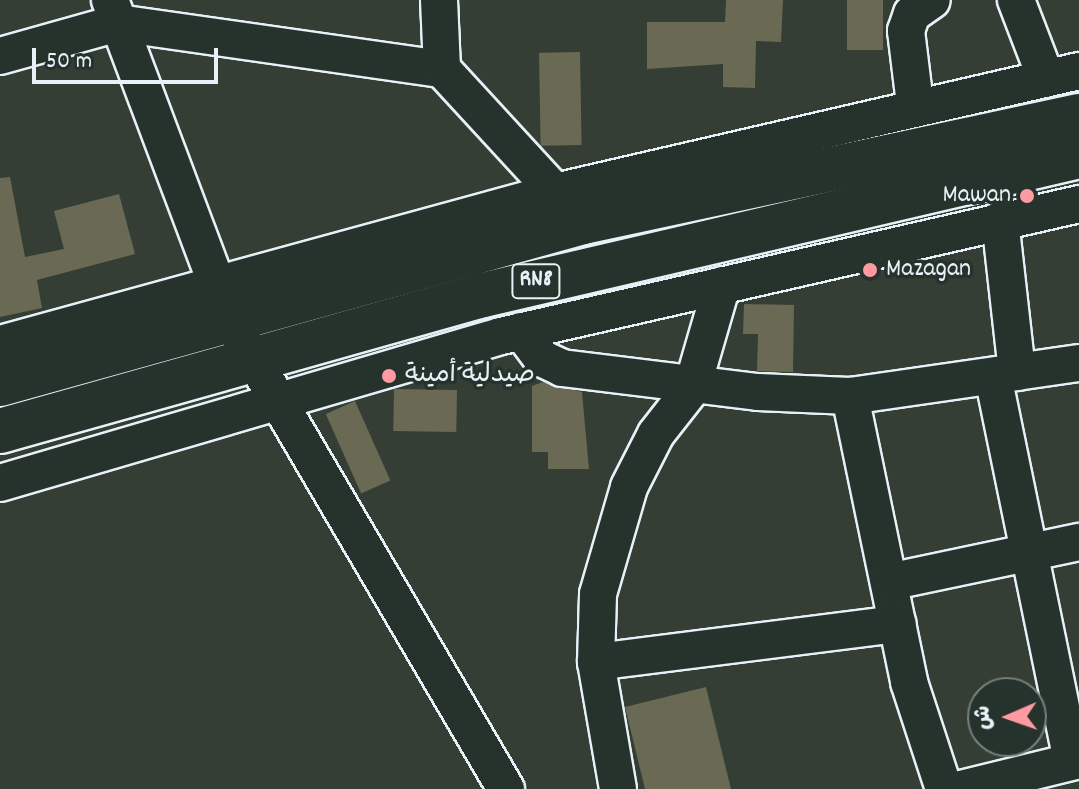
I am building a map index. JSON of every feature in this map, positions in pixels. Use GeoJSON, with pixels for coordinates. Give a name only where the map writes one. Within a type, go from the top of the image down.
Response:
{"type":"FeatureCollection","features":[{"type":"Feature","properties":{"kind":"highway","name":"RN8"},"geometry":{"type":"LineString","coordinates":[[0,384],[223,302],[569,207],[1079,116]]}},
{"type":"Feature","properties":{"kind":"highway","name":"RN8"},"geometry":{"type":"LineString","coordinates":[[0,431],[254,358],[717,237],[1079,156]]}},
{"type":"Feature","properties":{"kind":"street"},"geometry":{"type":"LineString","coordinates":[[439,0],[442,69]]}},
{"type":"Feature","properties":{"kind":"street"},"geometry":{"type":"LineString","coordinates":[[915,104],[906,31],[912,14],[932,0]]}},
{"type":"Feature","properties":{"kind":"street"},"geometry":{"type":"LineString","coordinates":[[0,56],[114,12],[442,69],[569,207],[915,104],[1062,74],[1024,2]]}},
{"type":"Feature","properties":{"kind":"street"},"geometry":{"type":"LineString","coordinates":[[114,12],[223,302],[506,789]]}},
{"type":"Feature","properties":{"kind":"street"},"geometry":{"type":"LineString","coordinates":[[0,483],[280,404],[521,331],[1079,204]]}},
{"type":"Feature","properties":{"kind":"street"},"geometry":{"type":"LineString","coordinates":[[961,789],[1076,761],[1032,552],[1005,374],[1000,220]]}},
{"type":"Feature","properties":{"kind":"street"},"geometry":{"type":"LineString","coordinates":[[618,789],[596,662],[598,594],[629,487],[656,434],[692,388],[722,285]]}},
{"type":"Feature","properties":{"kind":"street"},"geometry":{"type":"LineString","coordinates":[[0,344],[223,302]]}},
{"type":"Feature","properties":{"kind":"street"},"geometry":{"type":"LineString","coordinates":[[521,331],[541,358],[562,368],[692,388],[850,396],[1005,374],[1078,369]]}},
{"type":"Feature","properties":{"kind":"street"},"geometry":{"type":"LineString","coordinates":[[850,396],[898,624],[944,789]]}},
{"type":"Feature","properties":{"kind":"street"},"geometry":{"type":"LineString","coordinates":[[889,582],[1079,542]]}},
{"type":"Feature","properties":{"kind":"street"},"geometry":{"type":"LineString","coordinates":[[596,662],[898,624]]}},
{"type":"Feature","properties":{"kind":"building"},"geometry":{"type":"Polygon","coordinates":[[[726,0],[783,0],[781,42],[756,41],[755,88],[723,87],[723,64],[647,69],[647,22],[725,22],[726,0]]]}},
{"type":"Feature","properties":{"kind":"building"},"geometry":{"type":"Polygon","coordinates":[[[847,0],[883,0],[883,50],[847,50],[847,0]]]}},
{"type":"Feature","properties":{"kind":"building"},"geometry":{"type":"Polygon","coordinates":[[[580,52],[582,145],[541,146],[539,53],[580,52]]]}},
{"type":"Feature","properties":{"kind":"building"},"geometry":{"type":"Polygon","coordinates":[[[10,177],[25,257],[64,249],[54,211],[119,194],[135,254],[37,280],[42,308],[0,317],[0,178],[10,177]]]}},
{"type":"Feature","properties":{"kind":"building"},"geometry":{"type":"Polygon","coordinates":[[[744,304],[794,305],[793,372],[757,371],[758,334],[743,334],[744,304]]]}},
{"type":"Feature","properties":{"kind":"building"},"geometry":{"type":"Polygon","coordinates":[[[543,382],[582,392],[589,469],[548,469],[548,452],[532,452],[532,386],[543,382]]]}},
{"type":"Feature","properties":{"kind":"building"},"geometry":{"type":"Polygon","coordinates":[[[394,389],[457,390],[456,432],[393,431],[394,389]]]}},
{"type":"Feature","properties":{"kind":"building"},"geometry":{"type":"Polygon","coordinates":[[[355,401],[390,480],[361,493],[326,414],[355,401]]]}},
{"type":"Feature","properties":{"kind":"building"},"geometry":{"type":"Polygon","coordinates":[[[706,687],[731,789],[645,789],[625,707],[706,687]]]}},
{"type":"Feature","properties":{"kind":"place","name":"Mawan"},"geometry":{"type":"Point","coordinates":[1027,196]}},
{"type":"Feature","properties":{"kind":"place","name":"Mazagan"},"geometry":{"type":"Point","coordinates":[870,270]}},
{"type":"Feature","properties":{"kind":"place","name":"صيدلية أمينة"},"geometry":{"type":"Point","coordinates":[389,376]}}]}
